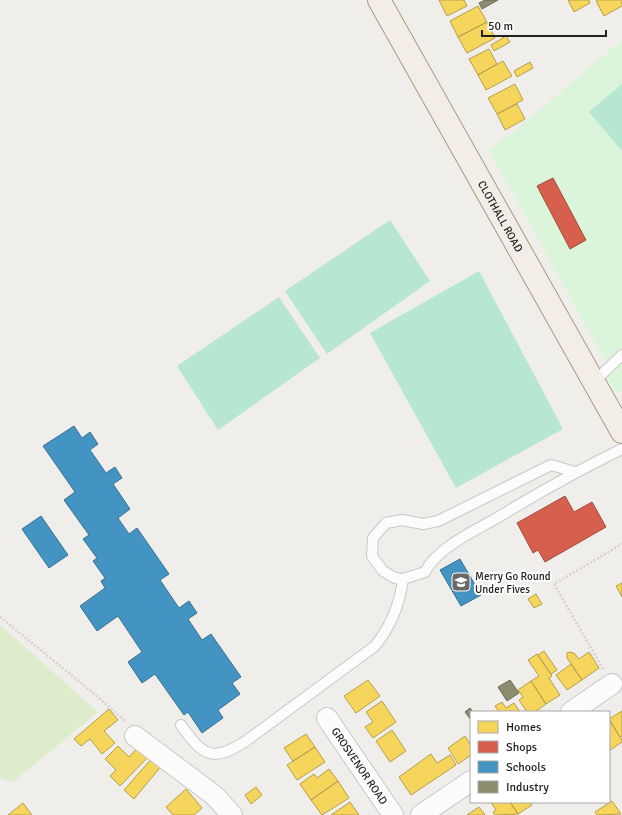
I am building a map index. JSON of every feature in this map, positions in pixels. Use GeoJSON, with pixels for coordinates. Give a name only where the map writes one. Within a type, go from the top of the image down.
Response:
{"type":"FeatureCollection","features":[{"type":"Feature","properties":{"kind":"main road","name":"CLOTHALL ROAD"},"geometry":{"type":"LineString","coordinates":[[379,0],[622,432]]}},
{"type":"Feature","properties":{"kind":"street"},"geometry":{"type":"LineString","coordinates":[[572,711],[612,684]]}},
{"type":"Feature","properties":{"kind":"street","name":"GROSVENOR ROAD"},"geometry":{"type":"LineString","coordinates":[[327,718],[393,815]]}},
{"type":"Feature","properties":{"kind":"street"},"geometry":{"type":"LineString","coordinates":[[135,736],[179,767],[215,796],[232,815]]}},
{"type":"Feature","properties":{"kind":"street"},"geometry":{"type":"LineString","coordinates":[[421,815],[470,782]]}},
{"type":"Feature","properties":{"kind":"lane"},"geometry":{"type":"LineString","coordinates":[[593,380],[601,375],[622,355]]}},
{"type":"Feature","properties":{"kind":"lane"},"geometry":{"type":"LineString","coordinates":[[575,472],[551,465],[438,521],[423,524],[402,520],[386,523],[373,538],[372,556],[383,571],[396,578],[403,579],[425,572],[429,563],[457,541],[575,472],[622,449]]}},
{"type":"Feature","properties":{"kind":"lane"},"geometry":{"type":"LineString","coordinates":[[181,725],[196,746],[212,753],[229,752],[246,741],[375,646],[386,632],[394,614],[401,594],[403,579]]}},
{"type":"Feature","properties":{"kind":"path"},"geometry":{"type":"LineString","coordinates":[[612,684],[554,584],[622,544]]}},
{"type":"Feature","properties":{"kind":"path"},"geometry":{"type":"LineString","coordinates":[[0,617],[124,719],[135,736]]}},
{"type":"Feature","properties":{"kind":"green space"},"geometry":{"type":"Polygon","coordinates":[[[622,40],[622,390],[616,393],[605,373],[610,367],[489,150],[516,130],[622,40]]]}},
{"type":"Feature","properties":{"kind":"green space"},"geometry":{"type":"Polygon","coordinates":[[[622,84],[622,151],[589,112],[622,84]]]}},
{"type":"Feature","properties":{"kind":"green space"},"geometry":{"type":"Polygon","coordinates":[[[390,220],[430,281],[327,354],[285,291],[390,220]]]}},
{"type":"Feature","properties":{"kind":"green space"},"geometry":{"type":"Polygon","coordinates":[[[479,271],[563,429],[456,488],[370,333],[479,271]]]}},
{"type":"Feature","properties":{"kind":"green space"},"geometry":{"type":"Polygon","coordinates":[[[279,297],[320,358],[218,430],[177,366],[279,297]]]}},
{"type":"Feature","properties":{"kind":"green space"},"geometry":{"type":"Polygon","coordinates":[[[0,625],[98,712],[13,782],[0,778],[0,625]]]}},
{"type":"Feature","properties":{"kind":"building: Homes"},"geometry":{"type":"Polygon","coordinates":[[[439,0],[464,0],[467,6],[447,16],[439,0]]]}},
{"type":"Feature","properties":{"kind":"building: Homes"},"geometry":{"type":"Polygon","coordinates":[[[568,0],[589,0],[590,3],[574,12],[568,0]]]}},
{"type":"Feature","properties":{"kind":"building: Homes"},"geometry":{"type":"Polygon","coordinates":[[[622,0],[622,6],[604,16],[596,1],[622,0]]]}},
{"type":"Feature","properties":{"kind":"building: Homes"},"geometry":{"type":"Polygon","coordinates":[[[478,6],[487,22],[458,37],[450,21],[478,6]]]}},
{"type":"Feature","properties":{"kind":"building: Homes"},"geometry":{"type":"Polygon","coordinates":[[[487,22],[495,38],[467,53],[458,37],[487,22]]]}},
{"type":"Feature","properties":{"kind":"building: Homes"},"geometry":{"type":"Polygon","coordinates":[[[506,36],[510,42],[494,51],[491,45],[506,36]]]}},
{"type":"Feature","properties":{"kind":"building: Homes"},"geometry":{"type":"Polygon","coordinates":[[[489,49],[497,64],[478,75],[469,59],[489,49]]]}},
{"type":"Feature","properties":{"kind":"building: Homes"},"geometry":{"type":"Polygon","coordinates":[[[503,61],[512,76],[486,90],[478,75],[503,61]]]}},
{"type":"Feature","properties":{"kind":"building: Homes"},"geometry":{"type":"Polygon","coordinates":[[[530,62],[533,68],[517,77],[514,71],[530,62]]]}},
{"type":"Feature","properties":{"kind":"building: Homes"},"geometry":{"type":"Polygon","coordinates":[[[515,84],[523,100],[497,114],[488,98],[515,84]]]}},
{"type":"Feature","properties":{"kind":"building: Homes"},"geometry":{"type":"Polygon","coordinates":[[[517,104],[525,119],[505,130],[497,114],[517,104]]]}},
{"type":"Feature","properties":{"kind":"building: Homes"},"geometry":{"type":"Polygon","coordinates":[[[622,583],[622,597],[616,586],[622,583]]]}},
{"type":"Feature","properties":{"kind":"building: Homes"},"geometry":{"type":"Polygon","coordinates":[[[536,594],[542,604],[534,608],[528,599],[536,594]]]}},
{"type":"Feature","properties":{"kind":"building: Homes"},"geometry":{"type":"Polygon","coordinates":[[[544,651],[557,670],[551,674],[538,655],[544,651]]]}},
{"type":"Feature","properties":{"kind":"building: Homes"},"geometry":{"type":"Polygon","coordinates":[[[589,652],[599,668],[582,680],[567,658],[567,653],[574,653],[579,659],[589,652]]]}},
{"type":"Feature","properties":{"kind":"building: Homes"},"geometry":{"type":"Polygon","coordinates":[[[537,654],[552,676],[549,678],[560,695],[546,704],[531,681],[539,676],[528,660],[537,654]]]}},
{"type":"Feature","properties":{"kind":"building: Homes"},"geometry":{"type":"Polygon","coordinates":[[[571,664],[582,680],[567,690],[556,675],[571,664]]]}},
{"type":"Feature","properties":{"kind":"building: Homes"},"geometry":{"type":"Polygon","coordinates":[[[368,680],[380,696],[356,713],[344,696],[368,680]]]}},
{"type":"Feature","properties":{"kind":"building: Homes"},"geometry":{"type":"Polygon","coordinates":[[[531,681],[546,704],[536,711],[526,711],[519,700],[523,697],[518,690],[531,681]]]}},
{"type":"Feature","properties":{"kind":"building: Homes"},"geometry":{"type":"Polygon","coordinates":[[[382,701],[396,722],[373,738],[365,727],[373,722],[366,712],[382,701]]]}},
{"type":"Feature","properties":{"kind":"building: Homes"},"geometry":{"type":"Polygon","coordinates":[[[502,702],[506,708],[514,703],[519,711],[498,711],[495,706],[502,702]]]}},
{"type":"Feature","properties":{"kind":"building: Homes"},"geometry":{"type":"Polygon","coordinates":[[[109,709],[118,720],[104,731],[115,743],[102,754],[90,739],[81,746],[74,739],[109,709]]]}},
{"type":"Feature","properties":{"kind":"building: Homes"},"geometry":{"type":"Polygon","coordinates":[[[622,711],[622,736],[620,737],[610,718],[622,711]]]}},
{"type":"Feature","properties":{"kind":"building: Homes"},"geometry":{"type":"Polygon","coordinates":[[[610,722],[622,740],[622,742],[610,750],[610,722]]]}},
{"type":"Feature","properties":{"kind":"building: Homes"},"geometry":{"type":"Polygon","coordinates":[[[392,730],[406,751],[390,762],[376,741],[392,730]]]}},
{"type":"Feature","properties":{"kind":"building: Homes"},"geometry":{"type":"Polygon","coordinates":[[[306,734],[315,747],[293,761],[284,748],[306,734]]]}},
{"type":"Feature","properties":{"kind":"building: Homes"},"geometry":{"type":"Polygon","coordinates":[[[465,736],[470,744],[470,756],[458,764],[448,748],[465,736]]]}},
{"type":"Feature","properties":{"kind":"building: Homes"},"geometry":{"type":"Polygon","coordinates":[[[140,745],[150,755],[120,786],[110,776],[116,770],[105,759],[118,746],[129,757],[140,745]]]}},
{"type":"Feature","properties":{"kind":"building: Homes"},"geometry":{"type":"Polygon","coordinates":[[[315,747],[325,762],[297,780],[287,765],[315,747]]]}},
{"type":"Feature","properties":{"kind":"building: Homes"},"geometry":{"type":"Polygon","coordinates":[[[431,754],[437,763],[450,755],[456,765],[411,795],[399,777],[431,754]]]}},
{"type":"Feature","properties":{"kind":"building: Homes"},"geometry":{"type":"Polygon","coordinates":[[[154,756],[163,764],[134,799],[124,790],[154,756]]]}},
{"type":"Feature","properties":{"kind":"building: Homes"},"geometry":{"type":"Polygon","coordinates":[[[329,769],[338,781],[311,800],[300,784],[314,774],[317,778],[329,769]]]}},
{"type":"Feature","properties":{"kind":"building: Homes"},"geometry":{"type":"Polygon","coordinates":[[[338,781],[349,798],[322,815],[311,800],[338,781]]]}},
{"type":"Feature","properties":{"kind":"building: Homes"},"geometry":{"type":"Polygon","coordinates":[[[256,787],[262,795],[251,804],[245,795],[256,787]]]}},
{"type":"Feature","properties":{"kind":"building: Homes"},"geometry":{"type":"Polygon","coordinates":[[[186,789],[202,808],[194,815],[173,815],[166,807],[186,789]]]}},
{"type":"Feature","properties":{"kind":"building: Homes"},"geometry":{"type":"Polygon","coordinates":[[[612,801],[621,814],[597,815],[595,812],[612,801]]]}},
{"type":"Feature","properties":{"kind":"building: Homes"},"geometry":{"type":"Polygon","coordinates":[[[350,802],[359,815],[331,815],[350,802]]]}},
{"type":"Feature","properties":{"kind":"building: Homes"},"geometry":{"type":"Polygon","coordinates":[[[23,803],[32,815],[8,815],[23,803]]]}},
{"type":"Feature","properties":{"kind":"building: Homes"},"geometry":{"type":"Polygon","coordinates":[[[492,803],[511,803],[518,814],[495,815],[493,812],[496,810],[492,803]]]}},
{"type":"Feature","properties":{"kind":"building: Homes"},"geometry":{"type":"Polygon","coordinates":[[[511,803],[531,803],[532,805],[518,814],[511,803]]]}},
{"type":"Feature","properties":{"kind":"building: Homes"},"geometry":{"type":"Polygon","coordinates":[[[479,807],[485,815],[467,815],[479,807]]]}},
{"type":"Feature","properties":{"kind":"building: Shops"},"geometry":{"type":"Polygon","coordinates":[[[553,178],[586,240],[570,249],[537,186],[553,178]]]}},
{"type":"Feature","properties":{"kind":"building: Shops"},"geometry":{"type":"Polygon","coordinates":[[[565,496],[574,512],[592,502],[606,527],[545,562],[538,550],[533,553],[517,523],[565,496]]]}},
{"type":"Feature","properties":{"kind":"building: Schools"},"geometry":{"type":"Polygon","coordinates":[[[74,426],[82,438],[90,432],[98,444],[90,450],[106,473],[115,467],[122,478],[113,484],[130,509],[118,518],[129,534],[137,528],[169,574],[160,580],[179,608],[189,601],[197,613],[188,619],[202,640],[211,634],[241,677],[232,683],[240,694],[218,710],[223,718],[202,733],[188,712],[184,715],[155,674],[142,683],[128,662],[142,652],[118,616],[97,631],[80,606],[105,588],[101,581],[105,578],[93,561],[97,558],[83,539],[89,535],[64,500],[75,492],[43,446],[74,426]]]}},
{"type":"Feature","properties":{"kind":"building: Schools"},"geometry":{"type":"Polygon","coordinates":[[[41,516],[68,555],[49,568],[22,529],[41,516]]]}},
{"type":"Feature","properties":{"kind":"building: Schools","name":"Merry Go Round Under Fives"},"geometry":{"type":"Polygon","coordinates":[[[460,559],[481,595],[461,606],[440,570],[460,559]]]}},
{"type":"Feature","properties":{"kind":"building: Industry"},"geometry":{"type":"Polygon","coordinates":[[[485,0],[498,0],[482,9],[479,3],[485,0]]]}},
{"type":"Feature","properties":{"kind":"building: Industry"},"geometry":{"type":"Polygon","coordinates":[[[510,680],[519,693],[507,701],[498,687],[510,680]]]}},
{"type":"Feature","properties":{"kind":"building: Industry"},"geometry":{"type":"Polygon","coordinates":[[[470,708],[472,711],[470,711],[470,719],[465,712],[470,708]]]}},
{"type":"Feature","properties":{"kind":"place","name":"Merry Go Round Under Fives"},"geometry":{"type":"Point","coordinates":[461,582]}}]}
